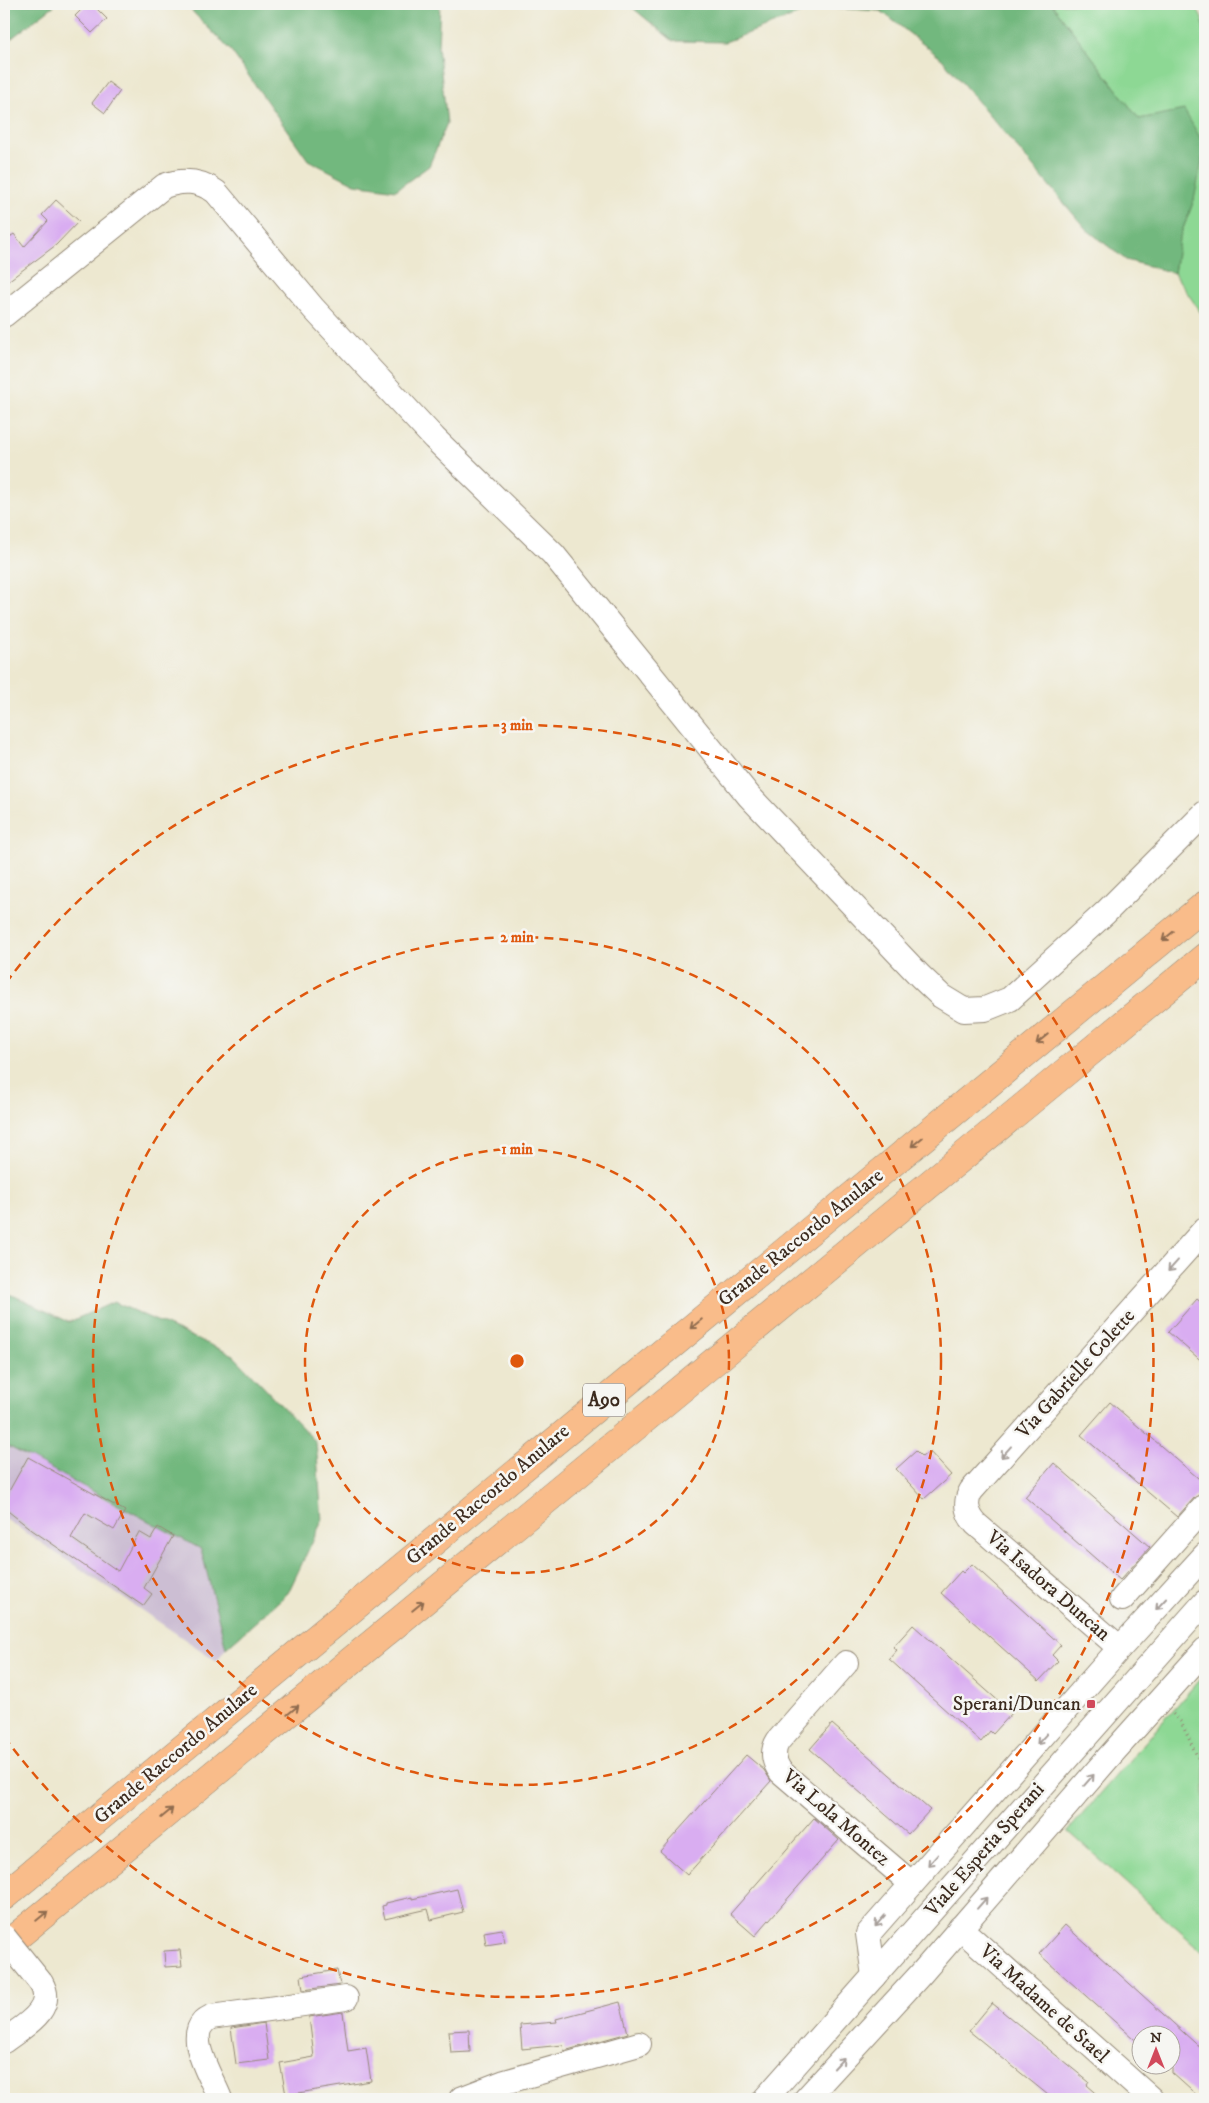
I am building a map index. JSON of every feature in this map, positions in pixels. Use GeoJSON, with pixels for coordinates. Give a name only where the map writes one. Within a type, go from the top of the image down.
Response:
{"type":"FeatureCollection","features":[{"type":"Feature","properties":{"kind":"highway","name":"Grande Raccordo Anulare"},"geometry":{"type":"LineString","coordinates":[[4,1896],[1205,905]]}},
{"type":"Feature","properties":{"kind":"highway","name":"Grande Raccordo Anulare"},"geometry":{"type":"LineString","coordinates":[[4,1947],[1205,957]]}},
{"type":"Feature","properties":{"kind":"street"},"geometry":{"type":"LineString","coordinates":[[4,315],[164,186],[186,181],[204,184],[216,192],[313,308],[373,373],[434,438],[553,554],[749,796],[920,976],[941,996],[964,1010],[985,1009],[1010,999],[1105,913],[1205,813]]}},
{"type":"Feature","properties":{"kind":"street","name":"Via Gabrielle Colette"},"geometry":{"type":"LineString","coordinates":[[976,1524],[970,1517],[967,1504],[971,1491],[1205,1229]]}},
{"type":"Feature","properties":{"kind":"street"},"geometry":{"type":"LineString","coordinates":[[1122,1599],[1205,1506]]}},
{"type":"Feature","properties":{"kind":"street","name":"Via Isadora Duncan"},"geometry":{"type":"LineString","coordinates":[[976,1524],[1120,1648]]}},
{"type":"Feature","properties":{"kind":"street","name":"Viale Esperia Sperani"},"geometry":{"type":"LineString","coordinates":[[912,1884],[1120,1648],[1195,1577],[1205,1555]]}},
{"type":"Feature","properties":{"kind":"street","name":"Viale Esperia Sperani"},"geometry":{"type":"LineString","coordinates":[[765,2099],[1205,1602]]}},
{"type":"Feature","properties":{"kind":"street","name":"Viale Esperia Sperani"},"geometry":{"type":"LineString","coordinates":[[806,2099],[920,1974],[1108,1758],[1205,1650]]}},
{"type":"Feature","properties":{"kind":"street","name":"Via Lola Montez"},"geometry":{"type":"LineString","coordinates":[[846,1663],[778,1741],[774,1749],[775,1761],[781,1772],[912,1884]]}},
{"type":"Feature","properties":{"kind":"street"},"geometry":{"type":"LineString","coordinates":[[1061,1717],[1069,1755],[1108,1758]]}},
{"type":"Feature","properties":{"kind":"street"},"geometry":{"type":"LineString","coordinates":[[912,1884],[868,1934],[874,1976],[920,1974]]}},
{"type":"Feature","properties":{"kind":"street","name":"Via Madame de Stael"},"geometry":{"type":"LineString","coordinates":[[960,1928],[1151,2099]]}},
{"type":"Feature","properties":{"kind":"street"},"geometry":{"type":"LineString","coordinates":[[4,1937],[41,1983],[46,1999],[42,2010],[4,2041]]}},
{"type":"Feature","properties":{"kind":"street"},"geometry":{"type":"LineString","coordinates":[[220,2099],[198,2048],[197,2033],[203,2022],[211,2017],[346,1998]]}},
{"type":"Feature","properties":{"kind":"street"},"geometry":{"type":"LineString","coordinates":[[461,2099],[505,2082],[639,2044]]}},
{"type":"Feature","properties":{"kind":"street"},"geometry":{"type":"LineString","coordinates":[[798,2062],[798,2099]]}},
{"type":"Feature","properties":{"kind":"path"},"geometry":{"type":"LineString","coordinates":[[1161,1700],[1181,1722],[1205,1773]]}},
{"type":"Feature","properties":{"kind":"shaded area"},"geometry":{"type":"Polygon","coordinates":[[[4,1444],[201,1549],[226,1648],[217,1661],[4,1518],[4,1444]]]}},
{"type":"Feature","properties":{"kind":"green space"},"geometry":{"type":"Polygon","coordinates":[[[4,4],[56,4],[8,41],[4,47],[4,4]]]}},
{"type":"Feature","properties":{"kind":"green space"},"geometry":{"type":"Polygon","coordinates":[[[185,4],[440,4],[438,47],[447,123],[429,166],[396,190],[355,184],[308,160],[232,52],[185,4]]]}},
{"type":"Feature","properties":{"kind":"green space"},"geometry":{"type":"Polygon","coordinates":[[[628,4],[1052,4],[1139,119],[1184,110],[1205,146],[1194,200],[1179,239],[1174,273],[1126,260],[1086,229],[942,59],[881,11],[818,7],[725,42],[673,41],[628,4]]]}},
{"type":"Feature","properties":{"kind":"green space"},"geometry":{"type":"Polygon","coordinates":[[[1052,4],[1195,4],[1203,21],[1205,49],[1205,319],[1174,273],[1179,239],[1194,200],[1184,111],[1139,119],[1052,4]]]}},
{"type":"Feature","properties":{"kind":"green space"},"geometry":{"type":"Polygon","coordinates":[[[4,1291],[69,1322],[114,1302],[233,1355],[316,1442],[322,1521],[288,1593],[226,1648],[201,1549],[4,1444],[4,1291]]]}},
{"type":"Feature","properties":{"kind":"green space"},"geometry":{"type":"Polygon","coordinates":[[[1205,1673],[1205,1954],[1068,1831],[1205,1673]]]}},
{"type":"Feature","properties":{"kind":"building"},"geometry":{"type":"Polygon","coordinates":[[[87,4],[92,4],[107,19],[92,33],[75,16],[87,4]]]}},
{"type":"Feature","properties":{"kind":"building"},"geometry":{"type":"Polygon","coordinates":[[[108,82],[120,91],[105,113],[92,103],[108,82]]]}},
{"type":"Feature","properties":{"kind":"building"},"geometry":{"type":"Polygon","coordinates":[[[56,200],[79,221],[56,245],[4,284],[4,241],[14,234],[24,247],[48,221],[42,215],[56,200]]]}},
{"type":"Feature","properties":{"kind":"building"},"geometry":{"type":"Polygon","coordinates":[[[1197,1299],[1205,1306],[1205,1364],[1168,1332],[1197,1299]]]}},
{"type":"Feature","properties":{"kind":"building"},"geometry":{"type":"Polygon","coordinates":[[[1110,1402],[1205,1484],[1205,1493],[1195,1497],[1177,1517],[1081,1435],[1110,1402]]]}},
{"type":"Feature","properties":{"kind":"building"},"geometry":{"type":"Polygon","coordinates":[[[916,1451],[922,1457],[929,1451],[951,1475],[924,1499],[896,1469],[916,1451]]]}},
{"type":"Feature","properties":{"kind":"building"},"geometry":{"type":"Polygon","coordinates":[[[28,1457],[125,1511],[114,1530],[85,1513],[71,1538],[118,1571],[139,1532],[151,1539],[158,1527],[173,1536],[144,1588],[152,1594],[143,1606],[32,1530],[4,1508],[4,1500],[28,1457]]]}},
{"type":"Feature","properties":{"kind":"building"},"geometry":{"type":"Polygon","coordinates":[[[1054,1463],[1150,1547],[1120,1580],[1025,1497],[1054,1463]]]}},
{"type":"Feature","properties":{"kind":"building"},"geometry":{"type":"Polygon","coordinates":[[[972,1564],[1061,1645],[1052,1655],[1058,1661],[1039,1681],[941,1593],[961,1571],[963,1573],[972,1564]]]}},
{"type":"Feature","properties":{"kind":"building"},"geometry":{"type":"Polygon","coordinates":[[[913,1625],[1012,1713],[993,1734],[990,1731],[981,1742],[889,1659],[897,1650],[893,1647],[913,1625]]]}},
{"type":"Feature","properties":{"kind":"building"},"geometry":{"type":"Polygon","coordinates":[[[832,1724],[930,1810],[908,1834],[810,1749],[832,1724]]]}},
{"type":"Feature","properties":{"kind":"building"},"geometry":{"type":"Polygon","coordinates":[[[746,1755],[764,1770],[771,1781],[687,1875],[660,1851],[746,1755]]]}},
{"type":"Feature","properties":{"kind":"building"},"geometry":{"type":"Polygon","coordinates":[[[814,1818],[839,1840],[755,1936],[730,1914],[814,1818]]]}},
{"type":"Feature","properties":{"kind":"building"},"geometry":{"type":"Polygon","coordinates":[[[457,1889],[463,1912],[431,1920],[428,1909],[385,1919],[382,1906],[386,1905],[386,1903],[457,1889]]]}},
{"type":"Feature","properties":{"kind":"building"},"geometry":{"type":"Polygon","coordinates":[[[1065,1925],[1176,2026],[1132,2026],[1132,2037],[1039,1954],[1065,1925]]]}},
{"type":"Feature","properties":{"kind":"building"},"geometry":{"type":"Polygon","coordinates":[[[502,1929],[505,1942],[486,1945],[484,1932],[502,1929]]]}},
{"type":"Feature","properties":{"kind":"building"},"geometry":{"type":"Polygon","coordinates":[[[180,1950],[182,1966],[165,1967],[164,1951],[180,1950]]]}},
{"type":"Feature","properties":{"kind":"building"},"geometry":{"type":"Polygon","coordinates":[[[337,1970],[340,1985],[303,1990],[301,1976],[337,1970]]]}},
{"type":"Feature","properties":{"kind":"building"},"geometry":{"type":"Polygon","coordinates":[[[620,2002],[628,2033],[564,2051],[563,2045],[522,2049],[520,2025],[557,2022],[556,2019],[620,2002]]]}},
{"type":"Feature","properties":{"kind":"building"},"geometry":{"type":"Polygon","coordinates":[[[992,2003],[1089,2082],[1087,2085],[1103,2099],[1053,2099],[969,2031],[992,2003]]]}},
{"type":"Feature","properties":{"kind":"building"},"geometry":{"type":"Polygon","coordinates":[[[343,2012],[348,2051],[366,2048],[371,2081],[286,2095],[280,2063],[314,2057],[309,2017],[343,2012]]]}},
{"type":"Feature","properties":{"kind":"building"},"geometry":{"type":"Polygon","coordinates":[[[264,2023],[269,2060],[236,2064],[231,2028],[264,2023]]]}},
{"type":"Feature","properties":{"kind":"building"},"geometry":{"type":"Polygon","coordinates":[[[469,2030],[470,2052],[451,2053],[449,2031],[469,2030]]]}},
{"type":"Feature","properties":{"kind":"building"},"geometry":{"type":"Polygon","coordinates":[[[1182,2031],[1205,2052],[1205,2099],[1201,2099],[1175,2076],[1182,2076],[1182,2031]]]}},
{"type":"Feature","properties":{"kind":"place","name":"Sperani/Duncan"},"geometry":{"type":"Point","coordinates":[1091,1704]}}]}
